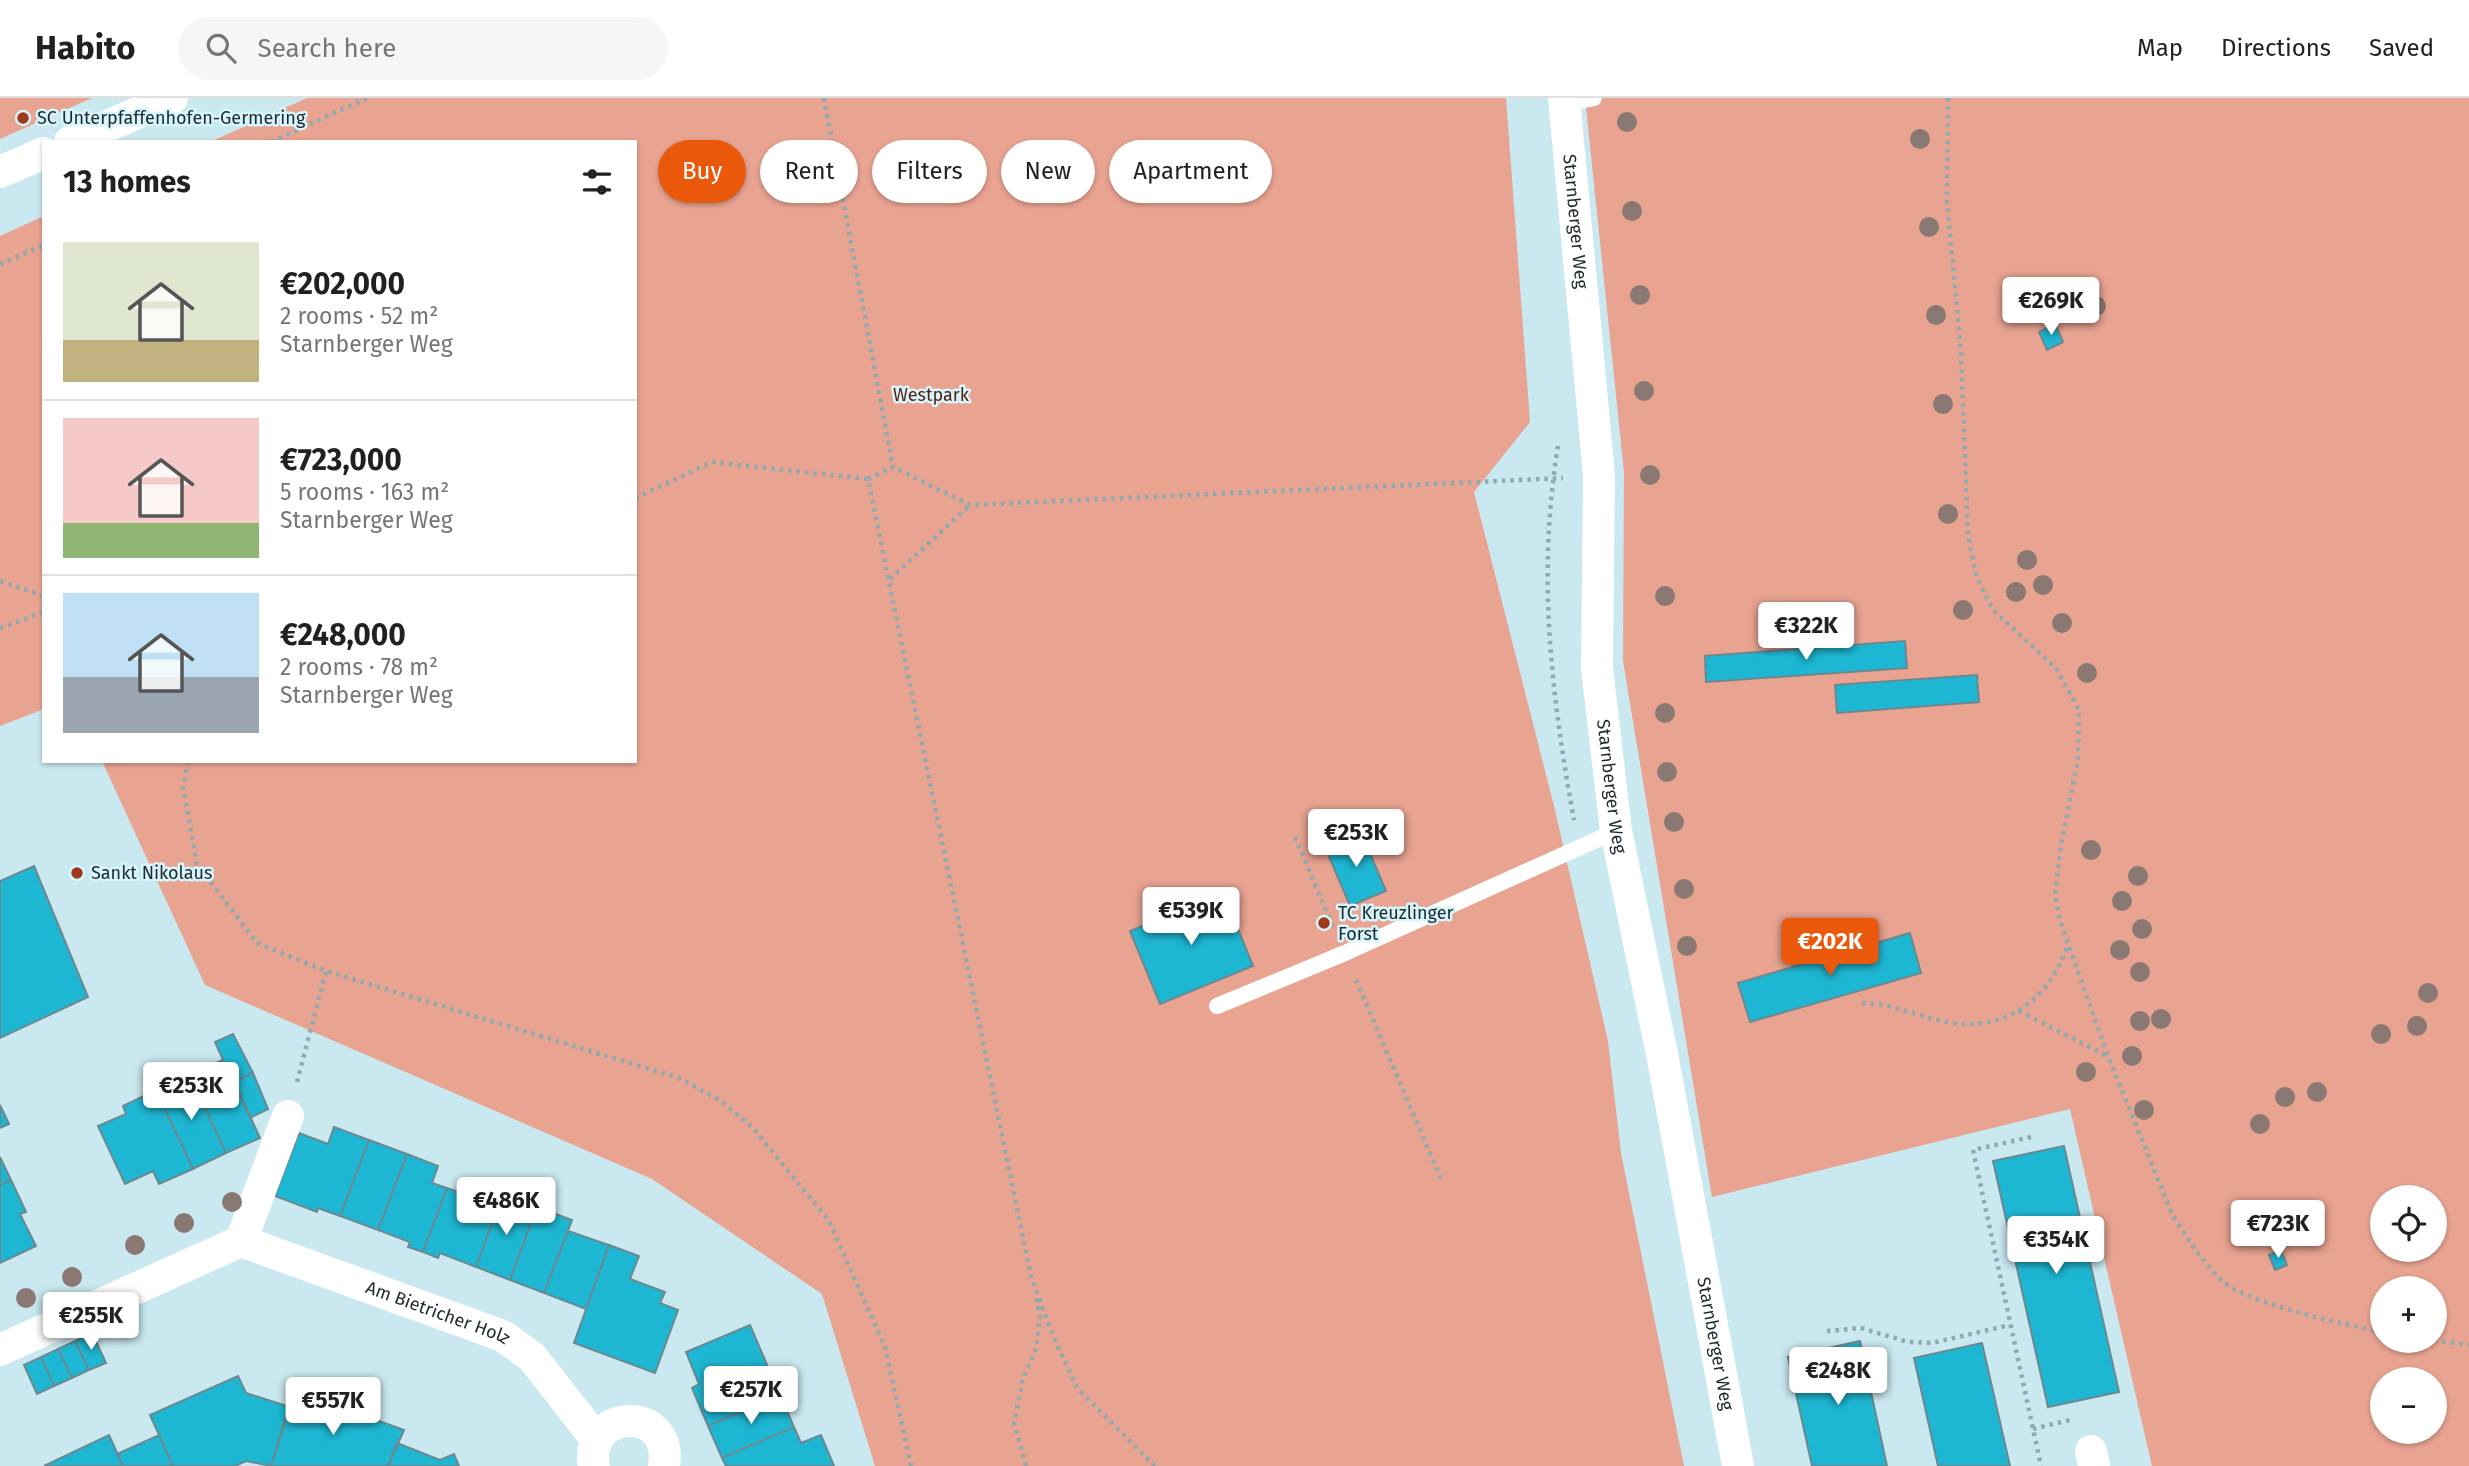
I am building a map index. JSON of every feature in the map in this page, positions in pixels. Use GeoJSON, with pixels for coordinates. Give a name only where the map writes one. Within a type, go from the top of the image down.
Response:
{"type":"FeatureCollection","features":[{"type":"Feature","properties":{"kind":"street","name":"Starnberger Weg"},"geometry":{"type":"LineString","coordinates":[[1574,100],[1599,475],[1597,668],[1616,831],[1662,1054],[1738,1466]]}},
{"type":"Feature","properties":{"kind":"street"},"geometry":{"type":"LineString","coordinates":[[75,140],[156,101]]}},
{"type":"Feature","properties":{"kind":"street"},"geometry":{"type":"LineString","coordinates":[[0,172],[42,154]]}},
{"type":"Feature","properties":{"kind":"street"},"geometry":{"type":"LineString","coordinates":[[0,1350],[241,1241],[288,1116]]}},
{"type":"Feature","properties":{"kind":"street","name":"Am Bietricher Holz"},"geometry":{"type":"LineString","coordinates":[[241,1241],[503,1336],[532,1357],[595,1453],[614,1423],[638,1421],[658,1433],[663,1444],[664,1466]]}},
{"type":"Feature","properties":{"kind":"lane"},"geometry":{"type":"LineString","coordinates":[[1217,1006],[1345,953],[1616,831]]}},
{"type":"Feature","properties":{"kind":"path"},"geometry":{"type":"LineString","coordinates":[[275,140],[367,98]]}},
{"type":"Feature","properties":{"kind":"path"},"geometry":{"type":"LineString","coordinates":[[824,98],[892,467]]}},
{"type":"Feature","properties":{"kind":"path"},"geometry":{"type":"LineString","coordinates":[[1948,98],[1947,202],[1961,352],[1964,492],[1968,536],[1976,578],[1993,610],[2056,668],[2079,710],[2077,758],[2055,894],[2067,946],[2173,1216],[2195,1251],[2224,1282],[2253,1296],[2370,1329]]}},
{"type":"Feature","properties":{"kind":"path"},"geometry":{"type":"LineString","coordinates":[[0,264],[42,246]]}},
{"type":"Feature","properties":{"kind":"path"},"geometry":{"type":"LineString","coordinates":[[637,497],[712,462],[868,479],[892,467]]}},
{"type":"Feature","properties":{"kind":"path"},"geometry":{"type":"LineString","coordinates":[[892,467],[970,505],[1599,475]]}},
{"type":"Feature","properties":{"kind":"path"},"geometry":{"type":"LineString","coordinates":[[868,479],[1040,1316],[1036,1349],[1023,1378],[1014,1423],[1026,1466]]}},
{"type":"Feature","properties":{"kind":"path"},"geometry":{"type":"LineString","coordinates":[[890,579],[970,505]]}},
{"type":"Feature","properties":{"kind":"path"},"geometry":{"type":"LineString","coordinates":[[0,581],[42,595]]}},
{"type":"Feature","properties":{"kind":"path"},"geometry":{"type":"LineString","coordinates":[[0,628],[42,613]]}},
{"type":"Feature","properties":{"kind":"path"},"geometry":{"type":"LineString","coordinates":[[188,763],[183,788],[198,864],[257,943],[326,971],[680,1078],[721,1101],[753,1128],[829,1221],[885,1347],[911,1466]]}},
{"type":"Feature","properties":{"kind":"path"},"geometry":{"type":"LineString","coordinates":[[1295,837],[1440,1179]]}},
{"type":"Feature","properties":{"kind":"path"},"geometry":{"type":"LineString","coordinates":[[1862,1003],[1884,1003],[1946,1022],[1984,1023],[2019,1011],[2040,997],[2059,971],[2067,946]]}},
{"type":"Feature","properties":{"kind":"path"},"geometry":{"type":"LineString","coordinates":[[288,1116],[326,971]]}},
{"type":"Feature","properties":{"kind":"path"},"geometry":{"type":"LineString","coordinates":[[2019,1011],[2108,1056]]}},
{"type":"Feature","properties":{"kind":"path"},"geometry":{"type":"LineString","coordinates":[[2031,1137],[1973,1150],[2041,1466]]}},
{"type":"Feature","properties":{"kind":"path"},"geometry":{"type":"LineString","coordinates":[[1031,1277],[1077,1388],[1155,1466]]}},
{"type":"Feature","properties":{"kind":"path"},"geometry":{"type":"LineString","coordinates":[[1827,1331],[1861,1328],[1908,1342],[1932,1343],[2010,1325]]}},
{"type":"Feature","properties":{"kind":"path"},"geometry":{"type":"LineString","coordinates":[[2447,1342],[2469,1345]]}},
{"type":"Feature","properties":{"kind":"green space","name":"SC Unterpfaffenhofen-Germering"},"geometry":{"type":"Polygon","coordinates":[[[0,98],[92,98],[0,139],[0,98]]]}},
{"type":"Feature","properties":{"kind":"green space","name":"Westpark"},"geometry":{"type":"Polygon","coordinates":[[[307,98],[1506,98],[1530,422],[1474,492],[1554,806],[1608,1041],[1621,1153],[1684,1466],[875,1466],[822,1294],[652,1179],[205,985],[103,763],[637,763],[637,140],[214,140],[307,98]]]}},
{"type":"Feature","properties":{"kind":"green space"},"geometry":{"type":"Polygon","coordinates":[[[1585,98],[2469,98],[2469,1466],[2152,1466],[2070,1109],[1712,1197],[1623,661],[1624,472],[1585,98]]]}},
{"type":"Feature","properties":{"kind":"green space"},"geometry":{"type":"Polygon","coordinates":[[[42,217],[42,710],[0,726],[0,236],[42,217]]]}},
{"type":"Feature","properties":{"kind":"building"},"geometry":{"type":"Polygon","coordinates":[[[2055,324],[2063,342],[2047,350],[2039,332],[2055,324]]]}},
{"type":"Feature","properties":{"kind":"building"},"geometry":{"type":"Polygon","coordinates":[[[1905,641],[1907,668],[1706,682],[1705,656],[1905,641]]]}},
{"type":"Feature","properties":{"kind":"building"},"geometry":{"type":"Polygon","coordinates":[[[1977,675],[1979,702],[1837,713],[1835,685],[1977,675]]]}},
{"type":"Feature","properties":{"kind":"building"},"geometry":{"type":"Polygon","coordinates":[[[1361,832],[1386,891],[1350,906],[1325,847],[1361,832]]]}},
{"type":"Feature","properties":{"kind":"building"},"geometry":{"type":"Polygon","coordinates":[[[34,866],[88,997],[0,1038],[0,881],[34,866]]]}},
{"type":"Feature","properties":{"kind":"building"},"geometry":{"type":"Polygon","coordinates":[[[1223,892],[1253,966],[1160,1004],[1130,931],[1173,913],[1176,905],[1192,898],[1198,902],[1223,892]]]}},
{"type":"Feature","properties":{"kind":"building"},"geometry":{"type":"Polygon","coordinates":[[[1910,933],[1921,973],[1750,1022],[1738,983],[1910,933]]]}},
{"type":"Feature","properties":{"kind":"building"},"geometry":{"type":"Polygon","coordinates":[[[233,1034],[253,1073],[234,1081],[260,1138],[226,1153],[190,1075],[223,1060],[215,1042],[233,1034]]]}},
{"type":"Feature","properties":{"kind":"building"},"geometry":{"type":"Polygon","coordinates":[[[253,1073],[268,1109],[250,1118],[234,1081],[253,1073]]]}},
{"type":"Feature","properties":{"kind":"building"},"geometry":{"type":"Polygon","coordinates":[[[190,1075],[226,1153],[193,1169],[156,1090],[190,1075]]]}},
{"type":"Feature","properties":{"kind":"building"},"geometry":{"type":"Polygon","coordinates":[[[156,1090],[193,1169],[159,1184],[153,1171],[125,1184],[98,1126],[126,1114],[123,1106],[156,1090]]]}},
{"type":"Feature","properties":{"kind":"building"},"geometry":{"type":"Polygon","coordinates":[[[0,1105],[9,1124],[0,1128],[0,1105]]]}},
{"type":"Feature","properties":{"kind":"building"},"geometry":{"type":"Polygon","coordinates":[[[334,1127],[369,1140],[340,1216],[318,1208],[317,1212],[275,1196],[299,1133],[328,1144],[334,1127]]]}},
{"type":"Feature","properties":{"kind":"building"},"geometry":{"type":"Polygon","coordinates":[[[369,1140],[407,1154],[378,1230],[340,1216],[369,1140]]]}},
{"type":"Feature","properties":{"kind":"building"},"geometry":{"type":"Polygon","coordinates":[[[2064,1146],[2119,1392],[2048,1407],[1993,1161],[2064,1146]]]}},
{"type":"Feature","properties":{"kind":"building"},"geometry":{"type":"Polygon","coordinates":[[[407,1154],[438,1166],[432,1183],[447,1188],[423,1252],[408,1247],[410,1242],[378,1230],[407,1154]]]}},
{"type":"Feature","properties":{"kind":"building"},"geometry":{"type":"Polygon","coordinates":[[[0,1157],[11,1180],[0,1185],[0,1157]]]}},
{"type":"Feature","properties":{"kind":"building"},"geometry":{"type":"Polygon","coordinates":[[[11,1180],[26,1212],[20,1214],[36,1246],[0,1263],[0,1185],[11,1180]]]}},
{"type":"Feature","properties":{"kind":"building"},"geometry":{"type":"Polygon","coordinates":[[[468,1182],[503,1194],[476,1267],[440,1253],[438,1258],[423,1252],[447,1188],[464,1194],[468,1182]]]}},
{"type":"Feature","properties":{"kind":"building"},"geometry":{"type":"Polygon","coordinates":[[[503,1194],[537,1207],[510,1280],[476,1267],[503,1194]]]}},
{"type":"Feature","properties":{"kind":"building"},"geometry":{"type":"Polygon","coordinates":[[[537,1207],[572,1220],[544,1293],[510,1280],[537,1207]]]}},
{"type":"Feature","properties":{"kind":"building"},"geometry":{"type":"Polygon","coordinates":[[[568,1231],[609,1245],[586,1309],[544,1293],[568,1231]]]}},
{"type":"Feature","properties":{"kind":"building"},"geometry":{"type":"Polygon","coordinates":[[[609,1245],[639,1256],[630,1279],[665,1292],[660,1303],[678,1310],[655,1373],[574,1343],[609,1245]]]}},
{"type":"Feature","properties":{"kind":"building"},"geometry":{"type":"Polygon","coordinates":[[[2281,1250],[2287,1265],[2275,1270],[2269,1255],[2281,1250]]]}},
{"type":"Feature","properties":{"kind":"building"},"geometry":{"type":"Polygon","coordinates":[[[750,1325],[780,1395],[708,1426],[692,1388],[699,1384],[686,1352],[750,1325]]]}},
{"type":"Feature","properties":{"kind":"building"},"geometry":{"type":"Polygon","coordinates":[[[92,1333],[106,1363],[89,1370],[75,1341],[92,1333]]]}},
{"type":"Feature","properties":{"kind":"building"},"geometry":{"type":"Polygon","coordinates":[[[75,1341],[89,1370],[72,1378],[58,1349],[75,1341]]]}},
{"type":"Feature","properties":{"kind":"building"},"geometry":{"type":"Polygon","coordinates":[[[1860,1341],[1887,1466],[1812,1466],[1788,1357],[1860,1341]]]}},
{"type":"Feature","properties":{"kind":"building"},"geometry":{"type":"Polygon","coordinates":[[[1982,1343],[2010,1466],[1938,1466],[1914,1358],[1982,1343]]]}},
{"type":"Feature","properties":{"kind":"building"},"geometry":{"type":"Polygon","coordinates":[[[58,1349],[72,1378],[54,1386],[41,1357],[58,1349]]]}},
{"type":"Feature","properties":{"kind":"building"},"geometry":{"type":"Polygon","coordinates":[[[41,1357],[54,1386],[37,1394],[24,1365],[41,1357]]]}},
{"type":"Feature","properties":{"kind":"building"},"geometry":{"type":"Polygon","coordinates":[[[238,1376],[246,1393],[290,1407],[271,1466],[246,1461],[235,1466],[173,1466],[150,1415],[238,1376]]]}},
{"type":"Feature","properties":{"kind":"building"},"geometry":{"type":"Polygon","coordinates":[[[294,1390],[404,1430],[388,1466],[271,1466],[294,1390]]]}},
{"type":"Feature","properties":{"kind":"building"},"geometry":{"type":"Polygon","coordinates":[[[780,1395],[794,1427],[722,1458],[708,1426],[780,1395]]]}},
{"type":"Feature","properties":{"kind":"building"},"geometry":{"type":"Polygon","coordinates":[[[794,1427],[801,1443],[821,1435],[834,1466],[726,1466],[722,1458],[794,1427]]]}},
{"type":"Feature","properties":{"kind":"building"},"geometry":{"type":"Polygon","coordinates":[[[109,1435],[123,1466],[44,1466],[109,1435]]]}},
{"type":"Feature","properties":{"kind":"building"},"geometry":{"type":"Polygon","coordinates":[[[159,1435],[173,1466],[123,1466],[117,1454],[159,1435]]]}},
{"type":"Feature","properties":{"kind":"building"},"geometry":{"type":"Polygon","coordinates":[[[397,1443],[440,1460],[454,1454],[459,1466],[388,1466],[397,1443]]]}},
{"type":"Feature","properties":{"kind":"place","name":"SC Unterpfaffenhofen-Germering"},"geometry":{"type":"Point","coordinates":[23,118]}},
{"type":"Feature","properties":{"kind":"place","name":"Sankt Nikolaus"},"geometry":{"type":"Point","coordinates":[77,873]}},
{"type":"Feature","properties":{"kind":"place","name":"TC Kreuzlinger Forst"},"geometry":{"type":"Point","coordinates":[1324,923]}}]}
